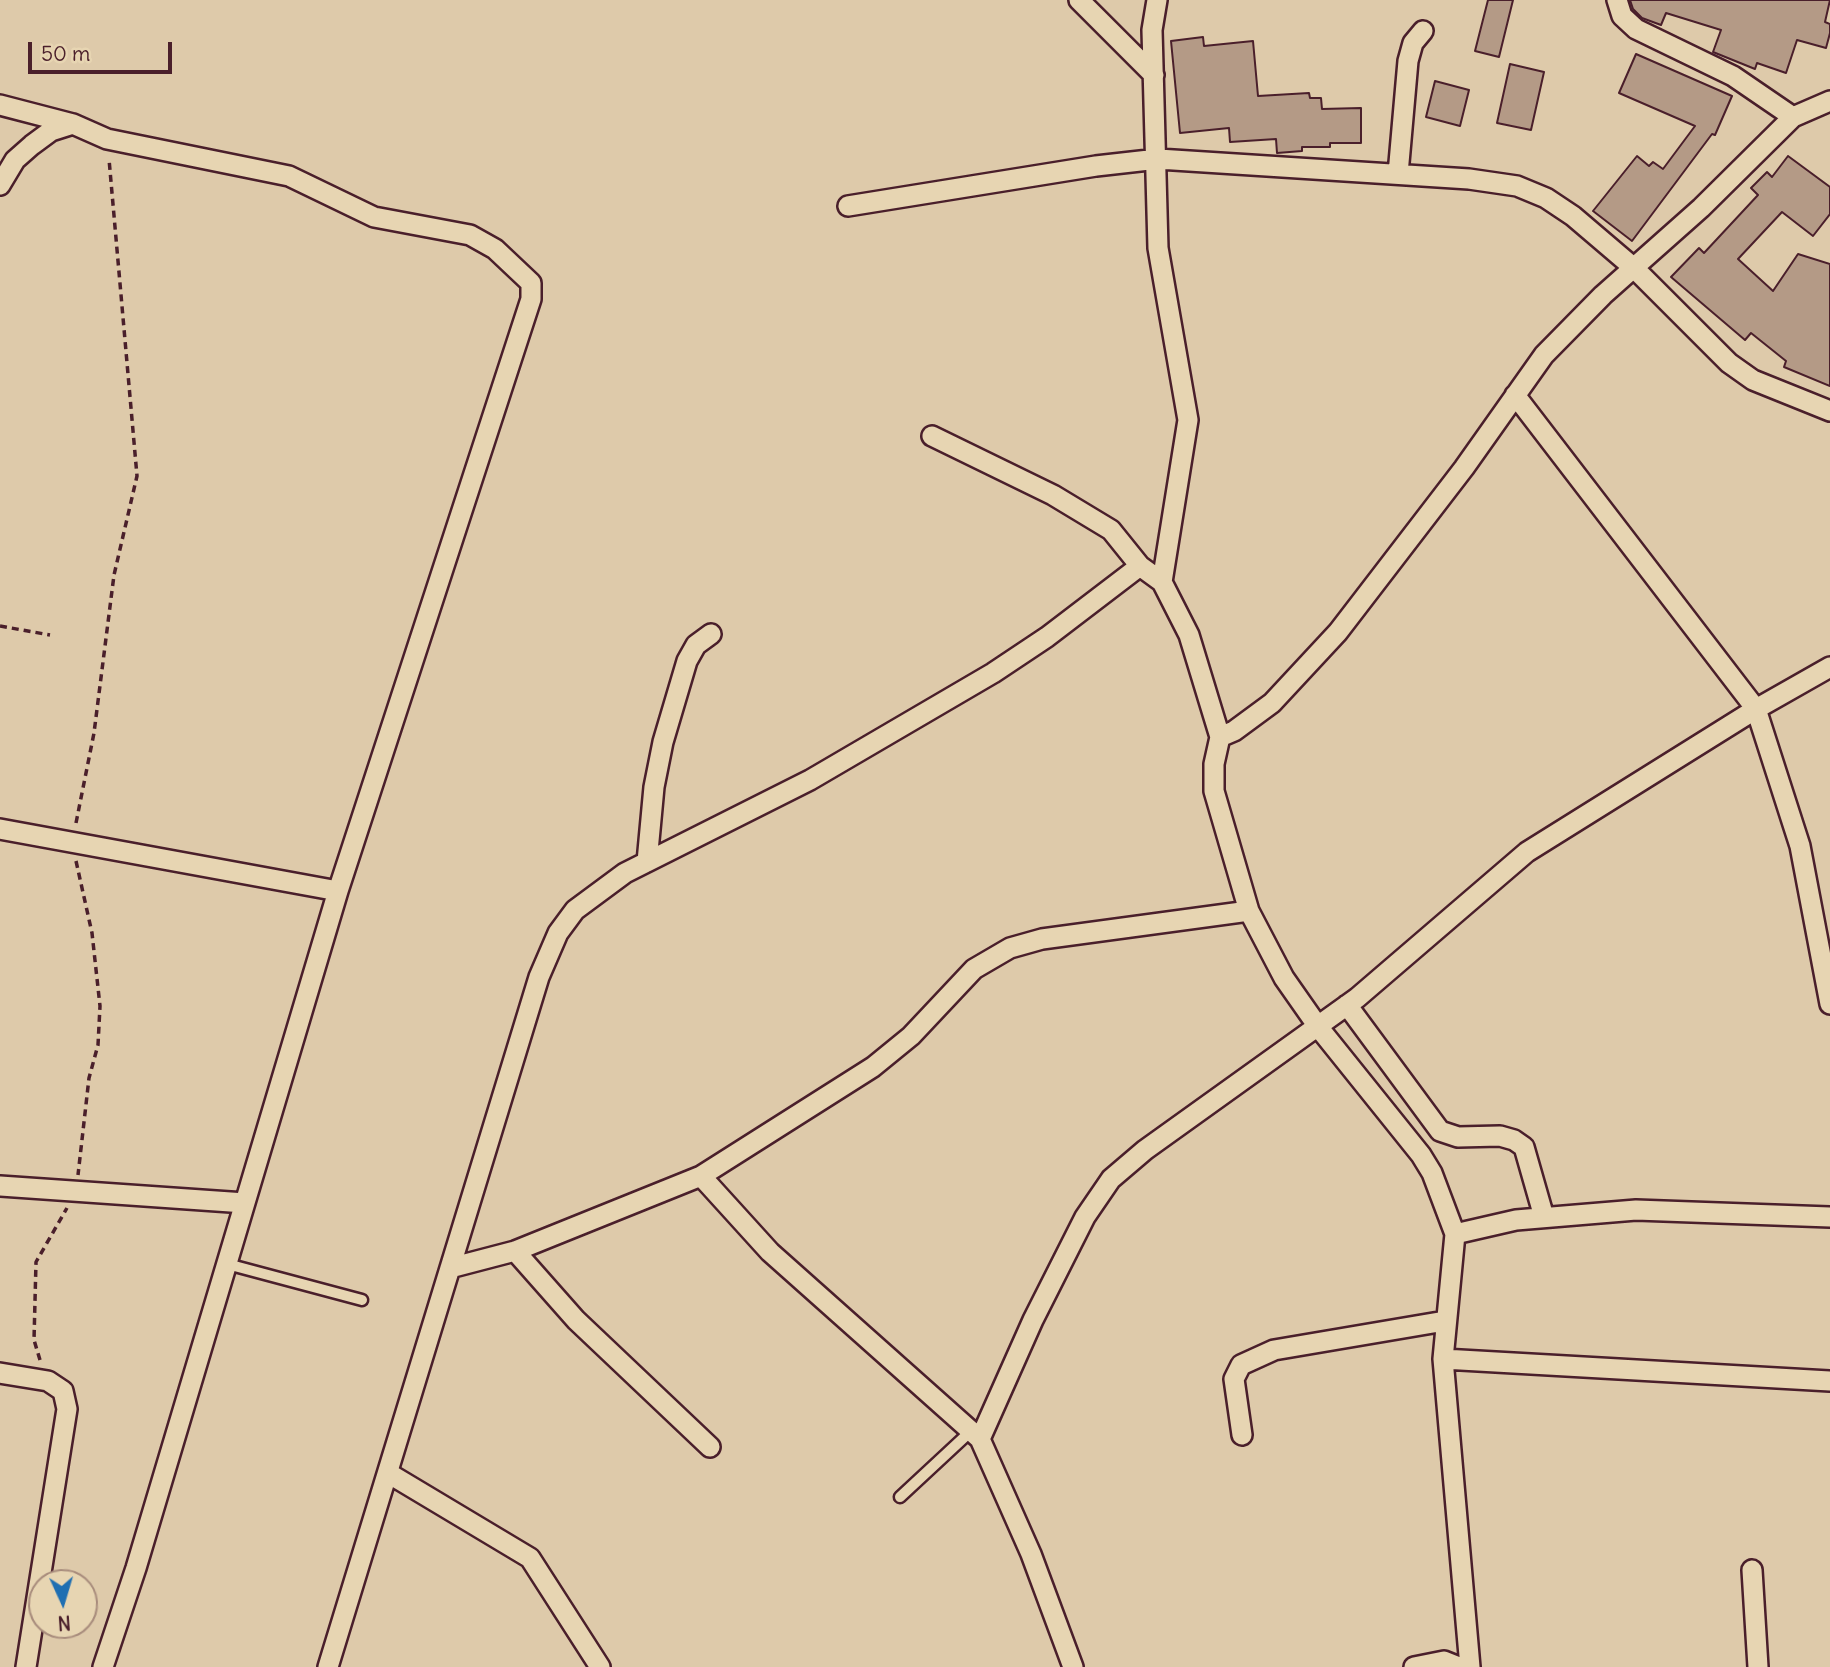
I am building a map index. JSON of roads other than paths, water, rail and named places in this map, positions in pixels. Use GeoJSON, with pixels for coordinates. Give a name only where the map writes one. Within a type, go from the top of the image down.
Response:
{"type":"FeatureCollection","features":[{"type":"Feature","properties":{"kind":"street"},"geometry":{"type":"LineString","coordinates":[[1079,0],[1154,75]]}},
{"type":"Feature","properties":{"kind":"street"},"geometry":{"type":"LineString","coordinates":[[1157,0],[1152,30],[1158,159],[1158,248],[1188,420],[1162,582]]}},
{"type":"Feature","properties":{"kind":"street"},"geometry":{"type":"LineString","coordinates":[[1617,0],[1622,16],[1636,29],[1733,76],[1793,117]]}},
{"type":"Feature","properties":{"kind":"street"},"geometry":{"type":"LineString","coordinates":[[1398,174],[1408,61],[1413,43],[1423,31]]}},
{"type":"Feature","properties":{"kind":"street"},"geometry":{"type":"LineString","coordinates":[[1220,737],[1234,731],[1272,704],[1338,632],[1544,355],[1701,208],[1793,117],[1830,101]]}},
{"type":"Feature","properties":{"kind":"street"},"geometry":{"type":"LineString","coordinates":[[0,105],[73,124],[107,139],[289,176],[374,217],[470,235],[495,248],[531,283],[531,299],[338,891],[136,1567],[103,1667]]}},
{"type":"Feature","properties":{"kind":"street"},"geometry":{"type":"LineString","coordinates":[[0,185],[15,160],[32,145],[51,131],[73,124]]}},
{"type":"Feature","properties":{"kind":"street"},"geometry":{"type":"LineString","coordinates":[[848,206],[1096,166],[1158,159],[1398,174],[1517,186],[1546,198],[1573,216],[1634,268],[1729,363],[1753,380],[1830,411]]}},
{"type":"Feature","properties":{"kind":"street"},"geometry":{"type":"LineString","coordinates":[[1515,395],[1756,709],[1800,846],[1830,1004]]}},
{"type":"Feature","properties":{"kind":"street"},"geometry":{"type":"LineString","coordinates":[[932,436],[1053,495],[1111,530],[1140,566],[1162,582],[1189,635],[1220,737],[1214,764],[1214,791],[1249,911],[1284,978],[1319,1028],[1421,1155],[1432,1173],[1455,1234],[1444,1321],[1443,1359],[1470,1667]]}},
{"type":"Feature","properties":{"kind":"street"},"geometry":{"type":"LineString","coordinates":[[327,1667],[539,977],[558,933],[575,910],[595,892],[647,862],[810,780],[993,673],[1047,637],[1140,566]]}},
{"type":"Feature","properties":{"kind":"street"},"geometry":{"type":"LineString","coordinates":[[647,862],[654,787],[663,741],[687,661],[696,645],[711,634]]}},
{"type":"Feature","properties":{"kind":"street"},"geometry":{"type":"LineString","coordinates":[[975,1435],[1085,1217],[1111,1179],[1184,1121],[1319,1028],[1527,852],[1756,709],[1830,667]]}},
{"type":"Feature","properties":{"kind":"street"},"geometry":{"type":"LineString","coordinates":[[0,829],[338,891]]}},
{"type":"Feature","properties":{"kind":"street"},"geometry":{"type":"LineString","coordinates":[[450,1268],[514,1251],[701,1176],[873,1067],[911,1036],[974,969],[1010,948],[1042,939],[1249,911]]}},
{"type":"Feature","properties":{"kind":"street"},"geometry":{"type":"LineString","coordinates":[[1347,1005],[1440,1131],[1458,1138],[1500,1136],[1514,1140],[1524,1147],[1544,1217]]}},
{"type":"Feature","properties":{"kind":"street"},"geometry":{"type":"LineString","coordinates":[[701,1176],[770,1252],[975,1435],[1031,1554],[1073,1667]]}},
{"type":"Feature","properties":{"kind":"street"},"geometry":{"type":"LineString","coordinates":[[0,1186],[245,1203]]}},
{"type":"Feature","properties":{"kind":"street"},"geometry":{"type":"LineString","coordinates":[[1455,1234],[1485,1226],[1544,1217],[1636,1210],[1830,1217]]}},
{"type":"Feature","properties":{"kind":"street"},"geometry":{"type":"LineString","coordinates":[[514,1251],[576,1320],[710,1447]]}},
{"type":"Feature","properties":{"kind":"street"},"geometry":{"type":"LineString","coordinates":[[1242,1436],[1234,1379],[1241,1365],[1274,1350],[1444,1321]]}},
{"type":"Feature","properties":{"kind":"street"},"geometry":{"type":"LineString","coordinates":[[1443,1359],[1830,1381]]}},
{"type":"Feature","properties":{"kind":"street"},"geometry":{"type":"LineString","coordinates":[[0,1373],[48,1381],[63,1391],[67,1409],[26,1667]]}},
{"type":"Feature","properties":{"kind":"street"},"geometry":{"type":"LineString","coordinates":[[387,1472],[530,1558],[600,1667]]}},
{"type":"Feature","properties":{"kind":"street"},"geometry":{"type":"LineString","coordinates":[[1752,1570],[1758,1667]]}},
{"type":"Feature","properties":{"kind":"street"},"geometry":{"type":"LineString","coordinates":[[1414,1667],[1444,1661],[1459,1667]]}},
{"type":"Feature","properties":{"kind":"lane"},"geometry":{"type":"LineString","coordinates":[[227,1264],[362,1300]]}},
{"type":"Feature","properties":{"kind":"lane"},"geometry":{"type":"LineString","coordinates":[[900,1497],[975,1435]]}}]}
